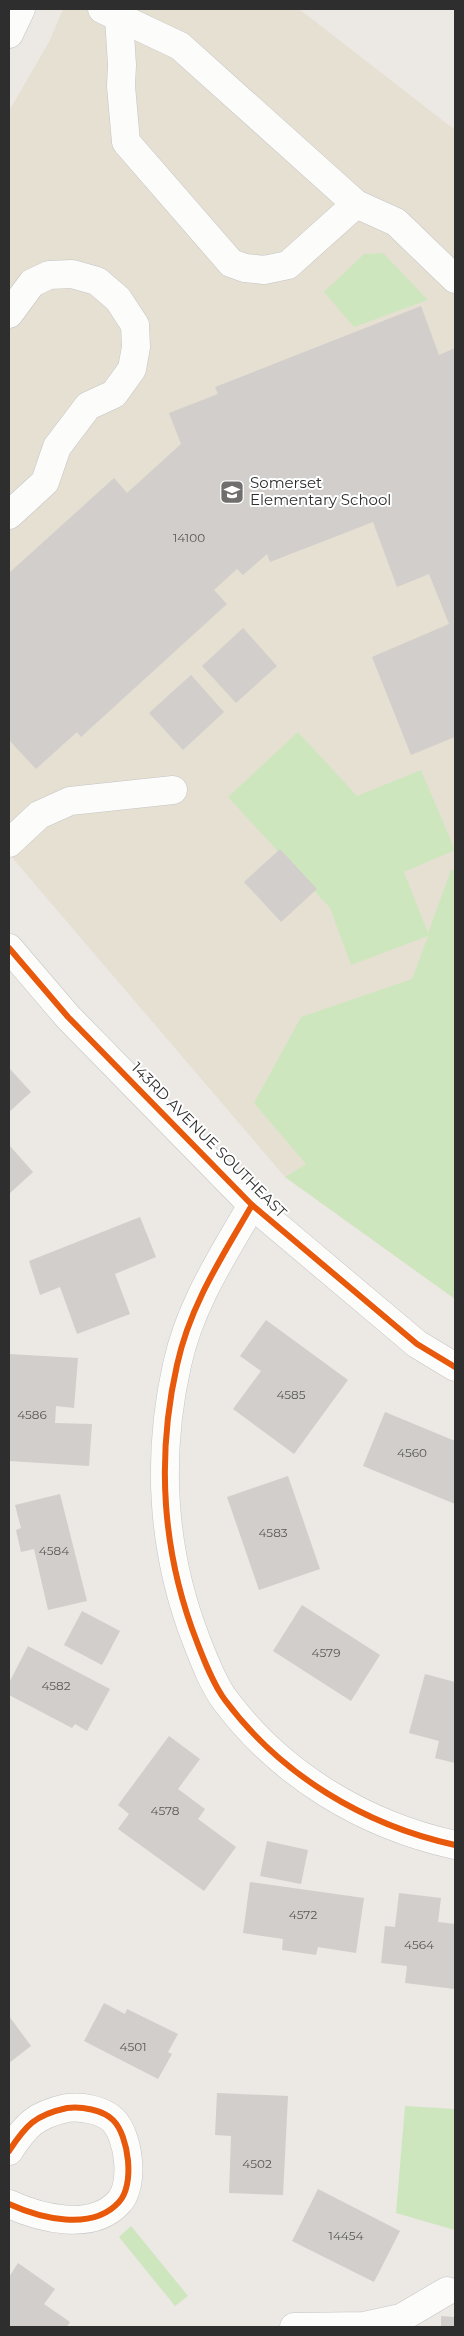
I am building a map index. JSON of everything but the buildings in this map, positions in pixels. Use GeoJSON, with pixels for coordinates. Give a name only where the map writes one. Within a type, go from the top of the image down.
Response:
{"type":"FeatureCollection","features":[{"type":"Feature","properties":{"kind":"street"},"geometry":{"type":"LineString","coordinates":[[9,34],[21,9]]}},
{"type":"Feature","properties":{"kind":"street"},"geometry":{"type":"LineString","coordinates":[[111,13],[122,65],[120,86],[126,142],[231,263],[245,268],[264,270],[288,266],[356,204]]}},
{"type":"Feature","properties":{"kind":"street"},"geometry":{"type":"LineString","coordinates":[[111,13],[180,46],[356,204],[396,222],[455,280]]}},
{"type":"Feature","properties":{"kind":"street"},"geometry":{"type":"LineString","coordinates":[[9,314],[32,283],[49,275],[72,274],[98,281],[118,299],[135,326],[136,346],[132,369],[114,394],[88,406],[57,446],[45,482],[9,515]]}},
{"type":"Feature","properties":{"kind":"street"},"geometry":{"type":"LineString","coordinates":[[9,843],[39,815],[70,801],[173,790]]}},
{"type":"Feature","properties":{"kind":"street","name":"143RD AVENUE SOUTHEAST"},"geometry":{"type":"LineString","coordinates":[[9,948],[68,1017],[252,1205],[417,1344],[455,1367]]}},
{"type":"Feature","properties":{"kind":"street"},"geometry":{"type":"LineString","coordinates":[[252,1205],[198,1298],[175,1372],[168,1414],[163,1480],[170,1548],[182,1605],[202,1654],[224,1699],[275,1756],[339,1802],[391,1827],[455,1845]]}},
{"type":"Feature","properties":{"kind":"street"},"geometry":{"type":"LineString","coordinates":[[9,2152],[25,2127],[50,2112],[72,2107],[94,2110],[114,2120],[127,2147],[129,2175],[120,2202],[99,2216],[61,2220],[33,2215],[9,2204]]}},
{"type":"Feature","properties":{"kind":"street"},"geometry":{"type":"LineString","coordinates":[[294,2327],[364,2326],[401,2318],[447,2291]]}},
{"type":"Feature","properties":{"kind":"shaded area","name":"Somerset Elementary School"},"geometry":{"type":"Polygon","coordinates":[[[63,9],[299,9],[455,130],[455,1299],[285,1177],[9,854],[9,111],[49,42],[63,9]]]}},
{"type":"Feature","properties":{"kind":"green space"},"geometry":{"type":"Polygon","coordinates":[[[383,253],[428,300],[354,327],[324,292],[364,254],[383,253]]]}},
{"type":"Feature","properties":{"kind":"green space"},"geometry":{"type":"Polygon","coordinates":[[[298,732],[357,796],[421,770],[455,850],[404,872],[428,933],[451,870],[455,870],[455,1299],[285,1177],[306,1164],[254,1103],[301,1017],[412,979],[428,936],[351,965],[330,908],[228,797],[298,732]]]}},
{"type":"Feature","properties":{"kind":"green space"},"geometry":{"type":"Polygon","coordinates":[[[405,2106],[455,2109],[455,2230],[396,2213],[405,2106]]]}},
{"type":"Feature","properties":{"kind":"green space"},"geometry":{"type":"Polygon","coordinates":[[[131,2226],[188,2296],[175,2306],[119,2237],[131,2226]]]}},
{"type":"Feature","properties":{"kind":"cycle path"},"geometry":{"type":"LineString","coordinates":[[9,948],[68,1017],[252,1205],[417,1344],[455,1367]]}},
{"type":"Feature","properties":{"kind":"cycle path"},"geometry":{"type":"LineString","coordinates":[[252,1205],[208,1282],[190,1322],[177,1365],[170,1400],[166,1435],[166,1505],[176,1574],[185,1608],[206,1664],[225,1700],[247,1727],[298,1774],[357,1810],[421,1836],[455,1845]]}},
{"type":"Feature","properties":{"kind":"cycle path"},"geometry":{"type":"LineString","coordinates":[[9,2151],[26,2128],[39,2118],[67,2108],[85,2108],[104,2114],[119,2127],[128,2161],[127,2184],[124,2194],[119,2202],[108,2211],[95,2217],[81,2220],[66,2220],[35,2214],[9,2204]]}},
{"type":"Feature","properties":{"kind":"place","name":"Somerset Elementary School"},"geometry":{"type":"Point","coordinates":[232,492]}}]}
